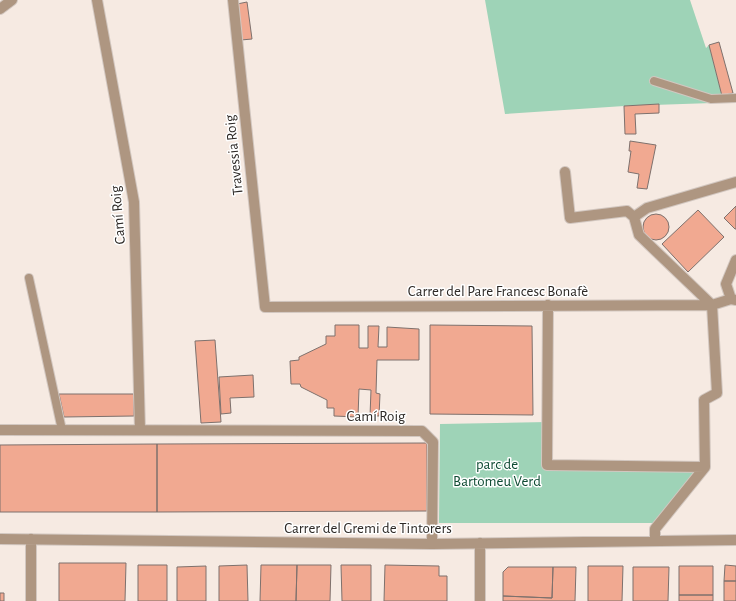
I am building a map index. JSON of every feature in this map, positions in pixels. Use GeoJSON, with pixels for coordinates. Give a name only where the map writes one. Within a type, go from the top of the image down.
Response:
{"type":"FeatureCollection","features":[{"type":"Feature","properties":{"kind":"street"},"geometry":{"type":"LineString","coordinates":[[0,9],[12,0]]}},
{"type":"Feature","properties":{"kind":"street","name":"Camí Roig"},"geometry":{"type":"LineString","coordinates":[[97,0],[134,202],[140,430]]}},
{"type":"Feature","properties":{"kind":"street","name":"Travessia Roig"},"geometry":{"type":"LineString","coordinates":[[233,0],[265,307]]}},
{"type":"Feature","properties":{"kind":"street"},"geometry":{"type":"LineString","coordinates":[[565,172],[570,218],[627,211],[634,218],[639,235],[712,305],[717,393],[704,400],[705,467],[655,529],[655,541]]}},
{"type":"Feature","properties":{"kind":"street"},"geometry":{"type":"LineString","coordinates":[[634,218],[647,208],[736,182]]}},
{"type":"Feature","properties":{"kind":"street"},"geometry":{"type":"LineString","coordinates":[[734,300],[726,284],[736,260]]}},
{"type":"Feature","properties":{"kind":"street","name":"Carrer del Pare Francesc Bonafè"},"geometry":{"type":"LineString","coordinates":[[265,307],[712,305],[734,300]]}},
{"type":"Feature","properties":{"kind":"street"},"geometry":{"type":"LineString","coordinates":[[548,305],[547,464],[705,467]]}},
{"type":"Feature","properties":{"kind":"street","name":"Camí Roig"},"geometry":{"type":"LineString","coordinates":[[0,430],[422,431],[433,442],[432,544]]}},
{"type":"Feature","properties":{"kind":"street"},"geometry":{"type":"LineString","coordinates":[[30,601],[31,539]]}},
{"type":"Feature","properties":{"kind":"street","name":"Carrer del Gremi de Tintorers"},"geometry":{"type":"LineString","coordinates":[[0,540],[31,539],[432,544],[736,540]]}},
{"type":"Feature","properties":{"kind":"street"},"geometry":{"type":"LineString","coordinates":[[480,543],[480,601]]}},
{"type":"Feature","properties":{"kind":"lane"},"geometry":{"type":"LineString","coordinates":[[654,81],[711,99],[736,98]]}},
{"type":"Feature","properties":{"kind":"lane"},"geometry":{"type":"LineString","coordinates":[[29,278],[62,430]]}},
{"type":"Feature","properties":{"kind":"green space"},"geometry":{"type":"Polygon","coordinates":[[[485,0],[690,0],[706,48],[709,45],[722,96],[712,103],[624,106],[505,114],[485,0]]]}},
{"type":"Feature","properties":{"kind":"green space","name":"parc de Bartomeu Verd"},"geometry":{"type":"Polygon","coordinates":[[[548,422],[547,464],[705,467],[660,523],[439,523],[440,424],[548,422]]]}},
{"type":"Feature","properties":{"kind":"building"},"geometry":{"type":"Polygon","coordinates":[[[247,2],[252,39],[241,40],[237,4],[247,2]]]}},
{"type":"Feature","properties":{"kind":"building"},"geometry":{"type":"Polygon","coordinates":[[[719,42],[733,93],[722,96],[709,45],[719,42]]]}},
{"type":"Feature","properties":{"kind":"building"},"geometry":{"type":"Polygon","coordinates":[[[659,104],[659,113],[635,114],[636,134],[625,134],[624,106],[659,104]]]}},
{"type":"Feature","properties":{"kind":"building"},"geometry":{"type":"Polygon","coordinates":[[[630,141],[656,145],[647,189],[637,188],[639,174],[628,172],[631,151],[629,151],[630,141]]]}},
{"type":"Feature","properties":{"kind":"building"},"geometry":{"type":"Polygon","coordinates":[[[736,206],[736,229],[735,229],[724,218],[736,206]]]}},
{"type":"Feature","properties":{"kind":"building"},"geometry":{"type":"Polygon","coordinates":[[[698,210],[724,237],[688,272],[662,244],[698,210]]]}},
{"type":"Feature","properties":{"kind":"building"},"geometry":{"type":"Polygon","coordinates":[[[656,214],[665,218],[669,227],[665,236],[656,240],[647,236],[643,227],[647,218],[656,214]]]}},
{"type":"Feature","properties":{"kind":"building"},"geometry":{"type":"Polygon","coordinates":[[[335,325],[359,325],[359,348],[368,348],[368,326],[379,326],[378,347],[387,347],[387,327],[419,329],[419,360],[377,360],[376,393],[380,394],[379,416],[370,416],[371,390],[359,389],[358,417],[334,416],[334,408],[327,408],[327,400],[301,387],[300,384],[291,384],[290,361],[299,360],[299,357],[326,344],[326,336],[335,336],[335,325]]]}},
{"type":"Feature","properties":{"kind":"building"},"geometry":{"type":"Polygon","coordinates":[[[430,325],[532,326],[533,415],[430,414],[430,325]]]}},
{"type":"Feature","properties":{"kind":"building"},"geometry":{"type":"Polygon","coordinates":[[[215,340],[221,422],[201,423],[195,341],[215,340]]]}},
{"type":"Feature","properties":{"kind":"building"},"geometry":{"type":"Polygon","coordinates":[[[253,375],[254,397],[230,398],[231,413],[221,414],[219,377],[253,375]]]}},
{"type":"Feature","properties":{"kind":"building"},"geometry":{"type":"Polygon","coordinates":[[[59,394],[134,394],[134,416],[64,417],[59,394]]]}},
{"type":"Feature","properties":{"kind":"building"},"geometry":{"type":"Polygon","coordinates":[[[427,443],[427,511],[157,512],[157,444],[427,443]]]}},
{"type":"Feature","properties":{"kind":"building"},"geometry":{"type":"Polygon","coordinates":[[[157,444],[157,512],[0,512],[0,445],[157,444]]]}},
{"type":"Feature","properties":{"kind":"building"},"geometry":{"type":"Polygon","coordinates":[[[59,563],[126,563],[125,601],[59,601],[59,563]]]}},
{"type":"Feature","properties":{"kind":"building"},"geometry":{"type":"Polygon","coordinates":[[[138,565],[167,565],[167,601],[138,601],[138,565]]]}},
{"type":"Feature","properties":{"kind":"building"},"geometry":{"type":"Polygon","coordinates":[[[247,565],[248,601],[219,601],[219,566],[247,565]]]}},
{"type":"Feature","properties":{"kind":"building"},"geometry":{"type":"Polygon","coordinates":[[[261,565],[297,565],[296,601],[260,601],[261,565]]]}},
{"type":"Feature","properties":{"kind":"building"},"geometry":{"type":"Polygon","coordinates":[[[297,565],[331,565],[330,601],[296,601],[297,565]]]}},
{"type":"Feature","properties":{"kind":"building"},"geometry":{"type":"Polygon","coordinates":[[[341,565],[371,565],[371,601],[342,601],[341,565]]]}},
{"type":"Feature","properties":{"kind":"building"},"geometry":{"type":"Polygon","coordinates":[[[385,565],[439,566],[439,576],[447,576],[447,601],[384,601],[385,565]]]}},
{"type":"Feature","properties":{"kind":"building"},"geometry":{"type":"Polygon","coordinates":[[[725,565],[736,566],[736,581],[724,581],[725,565]]]}},
{"type":"Feature","properties":{"kind":"building"},"geometry":{"type":"Polygon","coordinates":[[[206,566],[206,601],[177,601],[177,567],[206,566]]]}},
{"type":"Feature","properties":{"kind":"building"},"geometry":{"type":"Polygon","coordinates":[[[588,566],[623,566],[622,601],[588,601],[588,566]]]}},
{"type":"Feature","properties":{"kind":"building"},"geometry":{"type":"Polygon","coordinates":[[[679,566],[713,566],[713,595],[679,595],[679,566]]]}},
{"type":"Feature","properties":{"kind":"building"},"geometry":{"type":"Polygon","coordinates":[[[508,567],[553,567],[552,598],[503,596],[503,572],[508,567]]]}},
{"type":"Feature","properties":{"kind":"building"},"geometry":{"type":"Polygon","coordinates":[[[553,567],[576,567],[575,601],[503,601],[503,596],[552,598],[553,567]]]}},
{"type":"Feature","properties":{"kind":"building"},"geometry":{"type":"Polygon","coordinates":[[[633,567],[669,567],[668,601],[633,601],[633,567]]]}},
{"type":"Feature","properties":{"kind":"building"},"geometry":{"type":"Polygon","coordinates":[[[724,581],[736,581],[736,601],[724,601],[724,581]]]}},
{"type":"Feature","properties":{"kind":"building"},"geometry":{"type":"Polygon","coordinates":[[[0,593],[4,593],[4,601],[0,601],[0,593]]]}},
{"type":"Feature","properties":{"kind":"building"},"geometry":{"type":"Polygon","coordinates":[[[679,595],[713,595],[713,601],[679,601],[679,595]]]}}]}
